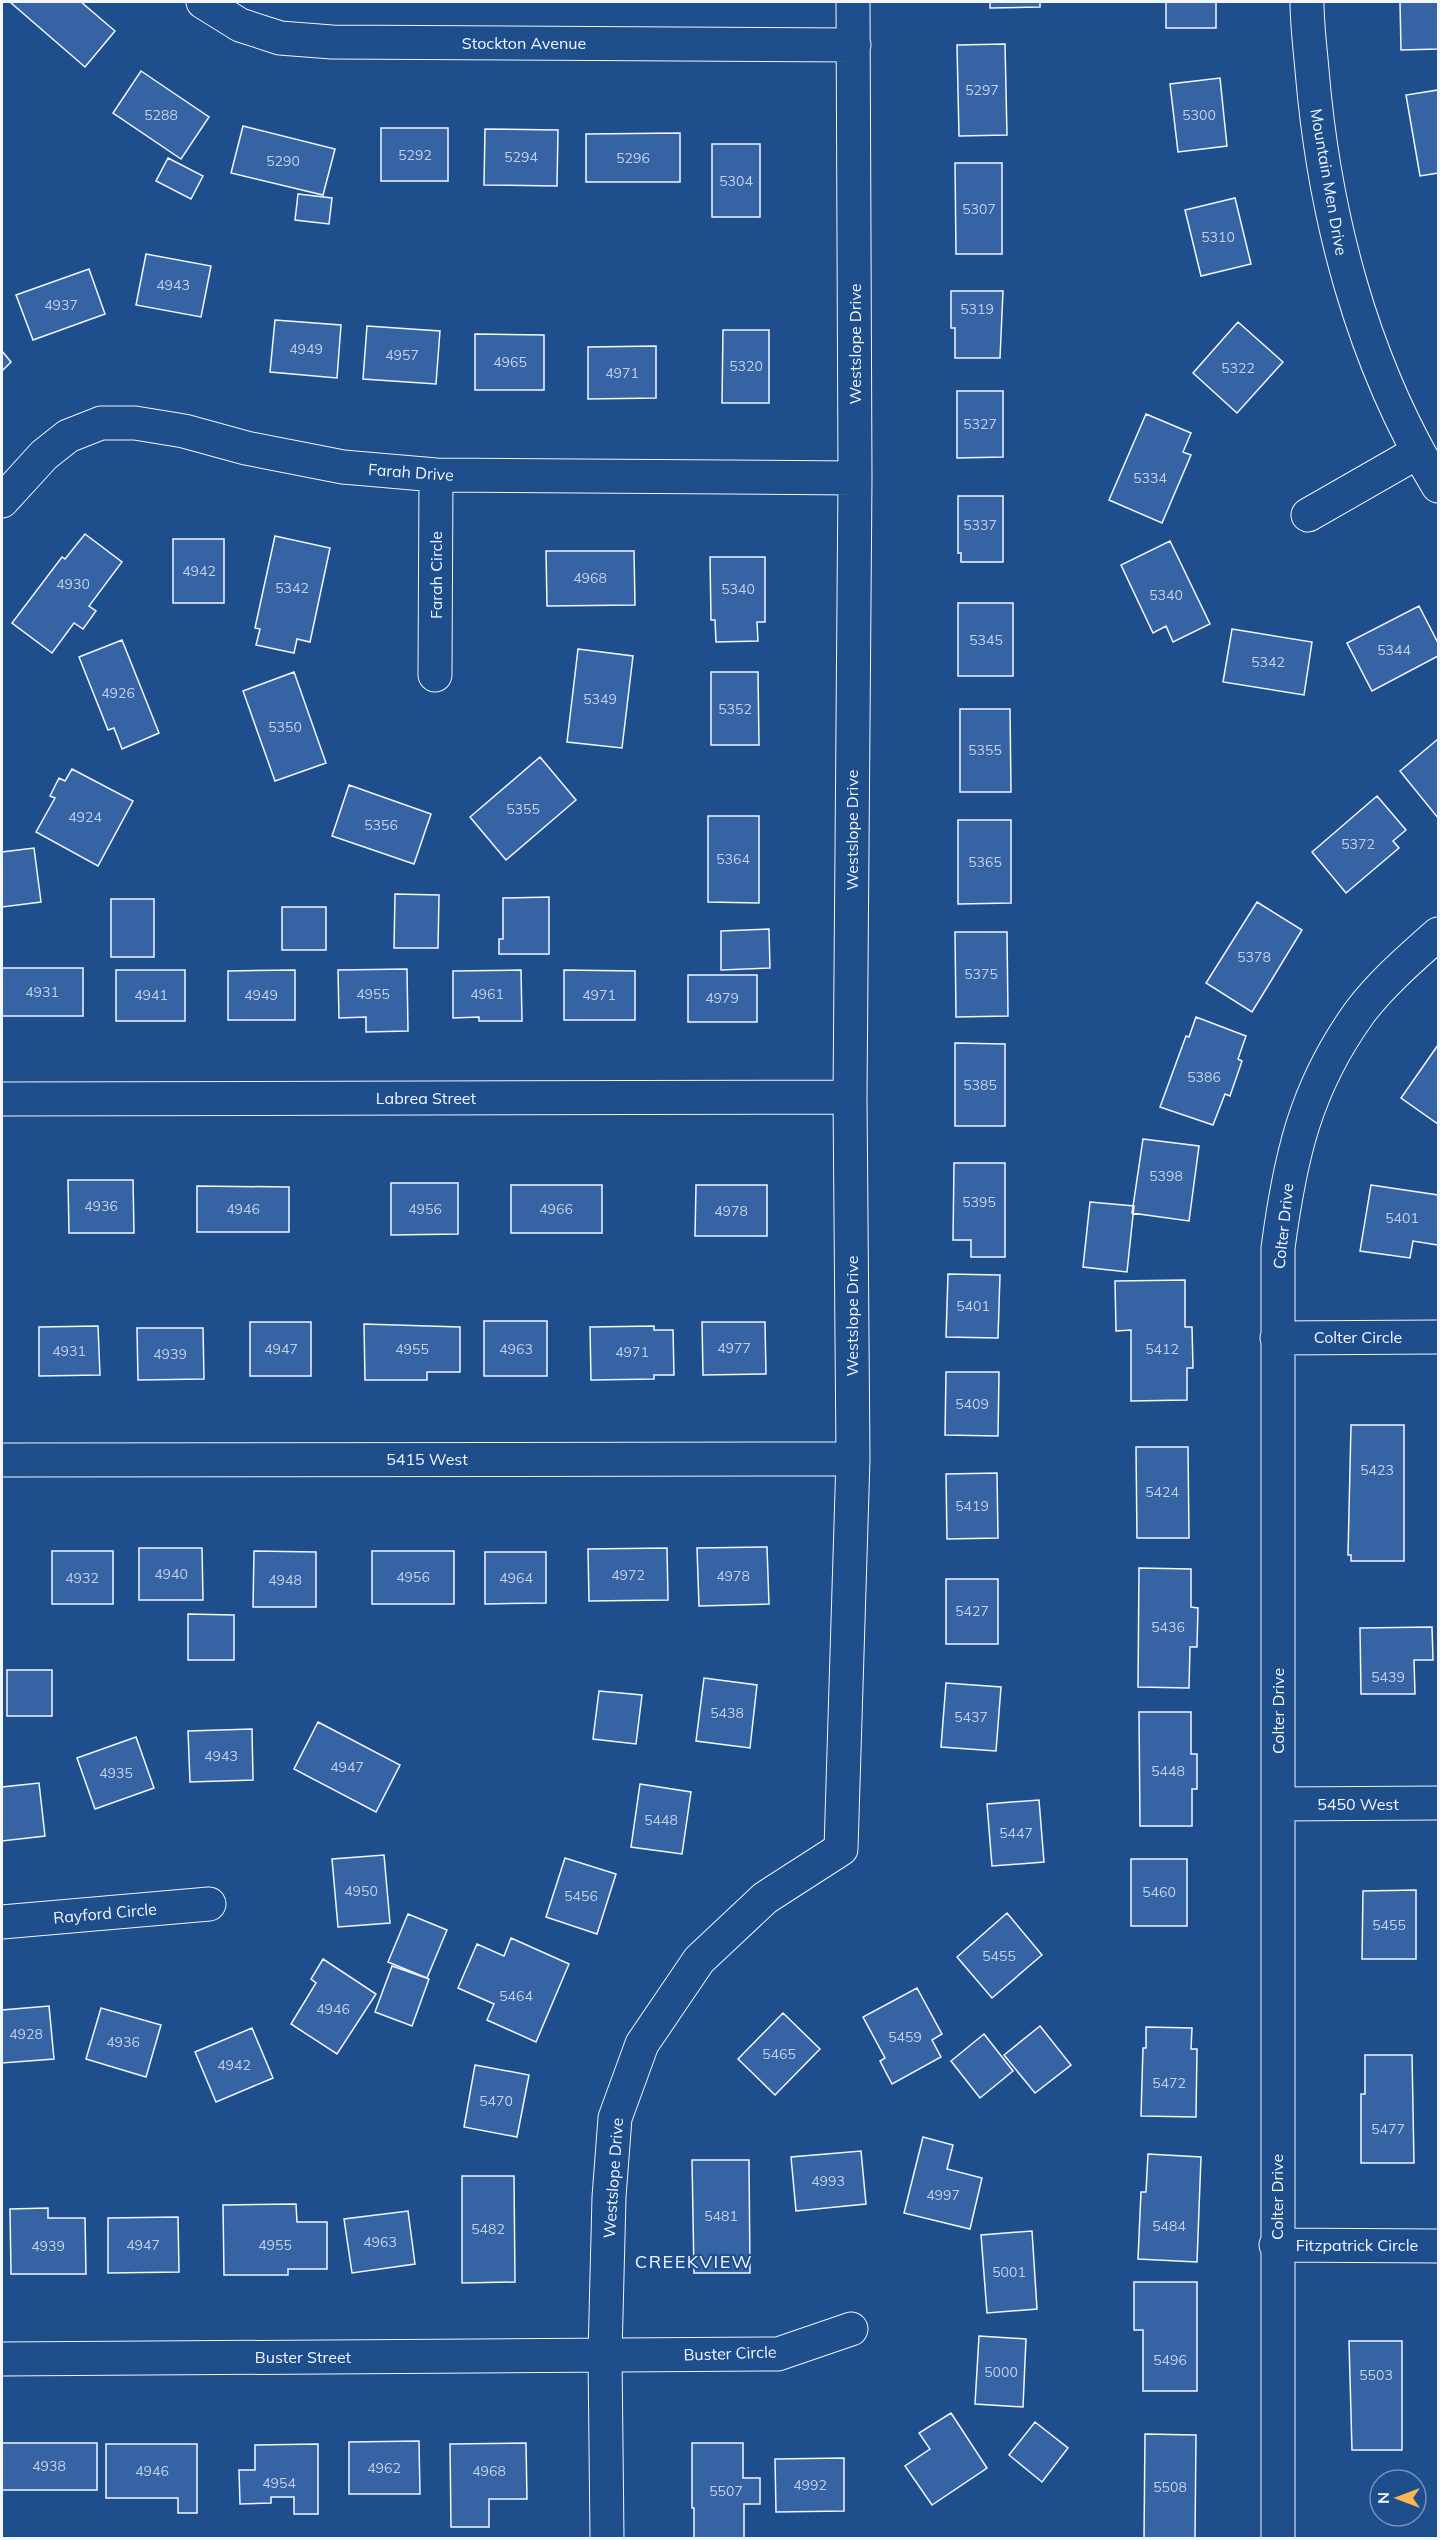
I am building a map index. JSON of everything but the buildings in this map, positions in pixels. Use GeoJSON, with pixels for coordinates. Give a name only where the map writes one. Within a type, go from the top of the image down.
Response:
{"type":"FeatureCollection","features":[{"type":"Feature","properties":{"kind":"street","name":"Stockton Avenue"},"geometry":{"type":"LineString","coordinates":[[203,2],[240,25],[280,38],[332,42],[854,45]]}},
{"type":"Feature","properties":{"kind":"street","name":"Westslope Drive"},"geometry":{"type":"LineString","coordinates":[[607,2538],[605,2355],[609,2197],[615,2118],[642,2044],[699,1960],[765,1898],[840,1849],[852,1459],[850,1097],[855,478],[853,2]]}},
{"type":"Feature","properties":{"kind":"street","name":"Mountain Men Drive"},"geometry":{"type":"LineString","coordinates":[[1307,2],[1317,135],[1339,245],[1369,340],[1418,452],[1438,486]]}},
{"type":"Feature","properties":{"kind":"street","name":"Farah Drive"},"geometry":{"type":"LineString","coordinates":[[2,501],[44,455],[68,436],[101,423],[135,423],[184,431],[246,448],[343,467],[436,475],[855,478]]}},
{"type":"Feature","properties":{"kind":"street"},"geometry":{"type":"LineString","coordinates":[[1308,515],[1418,452]]}},
{"type":"Feature","properties":{"kind":"street","name":"Farah Circle"},"geometry":{"type":"LineString","coordinates":[[435,675],[436,475]]}},
{"type":"Feature","properties":{"kind":"street","name":"Colter Drive"},"geometry":{"type":"LineString","coordinates":[[1278,2538],[1276,2245],[1278,1248],[1287,1182],[1302,1122],[1330,1058],[1361,1011],[1401,967],[1438,934]]}},
{"type":"Feature","properties":{"kind":"street","name":"Labrea Street"},"geometry":{"type":"LineString","coordinates":[[2,1099],[850,1097]]}},
{"type":"Feature","properties":{"kind":"street","name":"Colter Circle"},"geometry":{"type":"LineString","coordinates":[[1277,1338],[1438,1337]]}},
{"type":"Feature","properties":{"kind":"street","name":"5415 West"},"geometry":{"type":"LineString","coordinates":[[2,1460],[852,1459]]}},
{"type":"Feature","properties":{"kind":"street","name":"5450 West"},"geometry":{"type":"LineString","coordinates":[[1278,1804],[1438,1803]]}},
{"type":"Feature","properties":{"kind":"street","name":"Rayford Circle"},"geometry":{"type":"LineString","coordinates":[[2,1922],[209,1904]]}},
{"type":"Feature","properties":{"kind":"street","name":"Fitzpatrick Circle"},"geometry":{"type":"LineString","coordinates":[[1276,2245],[1438,2246]]}},
{"type":"Feature","properties":{"kind":"street","name":"Buster Circle"},"geometry":{"type":"LineString","coordinates":[[605,2355],[778,2354],[851,2329]]}},
{"type":"Feature","properties":{"kind":"street","name":"Buster Street"},"geometry":{"type":"LineString","coordinates":[[2,2359],[605,2355]]}},
{"type":"Feature","properties":{"kind":"district","name":"CREEKVIEW"},"geometry":{"type":"Point","coordinates":[694,2261]}}]}
